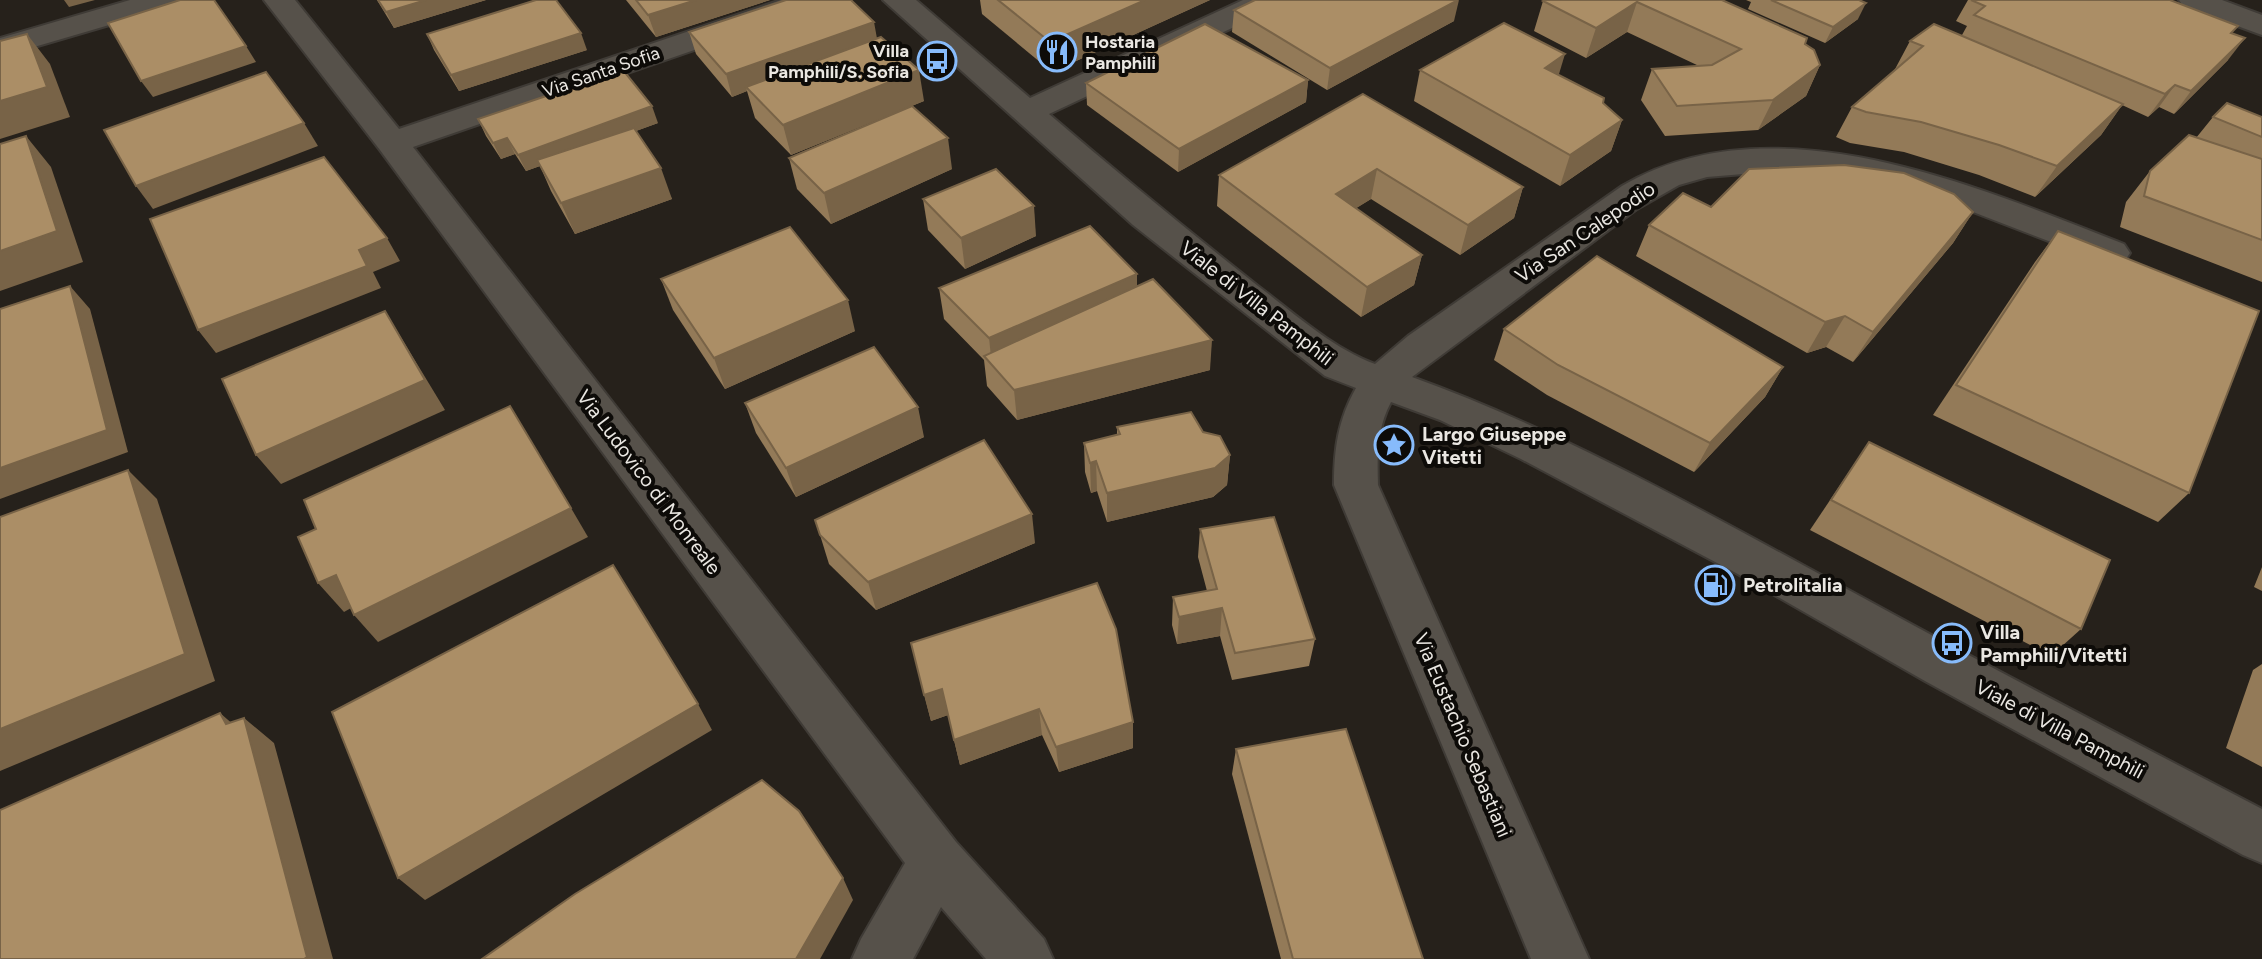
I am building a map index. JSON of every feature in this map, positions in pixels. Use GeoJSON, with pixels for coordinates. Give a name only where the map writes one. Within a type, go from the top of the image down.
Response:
{"type":"FeatureCollection","features":[{"type":"Feature","properties":{"kind":"street"},"geometry":{"type":"LineString","coordinates":[[0,48],[163,0]]}},
{"type":"Feature","properties":{"kind":"street","name":"Via Ludovico di Monreale"},"geometry":{"type":"LineString","coordinates":[[279,0],[392,143],[937,861],[1024,959]]}},
{"type":"Feature","properties":{"kind":"street","name":"Via Santa Sofia"},"geometry":{"type":"LineString","coordinates":[[392,143],[811,0]]}},
{"type":"Feature","properties":{"kind":"street","name":"Viale di Villa Pamphili"},"geometry":{"type":"LineString","coordinates":[[898,0],[1146,217],[1293,334],[1339,366],[1455,409],[1550,454],[2262,837]]}},
{"type":"Feature","properties":{"kind":"street"},"geometry":{"type":"LineString","coordinates":[[1027,112],[1268,0]]}},
{"type":"Feature","properties":{"kind":"street"},"geometry":{"type":"LineString","coordinates":[[2194,0],[2262,26]]}},
{"type":"Feature","properties":{"kind":"street","name":"Via San Calepodio"},"geometry":{"type":"LineString","coordinates":[[1380,383],[1426,343],[1638,193],[1678,173],[1737,162],[1818,161],[1890,175],[1950,193],[2137,264]]}},
{"type":"Feature","properties":{"kind":"street","name":"Via Eustachio Sebastiani"},"geometry":{"type":"LineString","coordinates":[[1380,383],[1361,417],[1355,442],[1356,485],[1560,959]]}},
{"type":"Feature","properties":{"kind":"street"},"geometry":{"type":"LineString","coordinates":[[881,959],[937,861]]}},
{"type":"Feature","properties":{"kind":"building"},"geometry":{"type":"Polygon","coordinates":[[[180,0],[214,0],[246,46],[141,81],[108,23],[180,0]]]}},
{"type":"Feature","properties":{"kind":"building"},"geometry":{"type":"Polygon","coordinates":[[[378,0],[426,0],[386,12],[378,0]]]}},
{"type":"Feature","properties":{"kind":"building"},"geometry":{"type":"Polygon","coordinates":[[[536,0],[556,0],[581,33],[451,75],[427,34],[536,0]]]}},
{"type":"Feature","properties":{"kind":"building"},"geometry":{"type":"Polygon","coordinates":[[[636,0],[696,0],[648,15],[636,0]]]}},
{"type":"Feature","properties":{"kind":"building"},"geometry":{"type":"Polygon","coordinates":[[[786,0],[851,0],[874,22],[726,74],[689,32],[786,0]]]}},
{"type":"Feature","properties":{"kind":"building"},"geometry":{"type":"Polygon","coordinates":[[[998,0],[1145,0],[1050,42],[998,0]]]}},
{"type":"Feature","properties":{"kind":"building"},"geometry":{"type":"Polygon","coordinates":[[[1255,0],[1458,0],[1330,68],[1234,10],[1255,0]]]}},
{"type":"Feature","properties":{"kind":"building"},"geometry":{"type":"Polygon","coordinates":[[[1545,0],[1722,0],[1807,38],[1805,44],[1814,50],[1820,65],[1773,100],[1677,106],[1652,69],[1712,65],[1741,49],[1637,2],[1596,28],[1545,0]]]}},
{"type":"Feature","properties":{"kind":"building"},"geometry":{"type":"Polygon","coordinates":[[[1771,0],[1859,0],[1866,3],[1833,27],[1771,0]]]}},
{"type":"Feature","properties":{"kind":"building"},"geometry":{"type":"Polygon","coordinates":[[[1971,0],[2170,0],[2238,26],[2231,33],[2245,38],[2191,91],[2175,85],[2165,94],[1974,15],[1985,6],[1971,0]]]}},
{"type":"Feature","properties":{"kind":"building"},"geometry":{"type":"Polygon","coordinates":[[[1504,23],[1565,54],[1545,68],[1604,98],[1603,103],[1622,120],[1570,155],[1420,70],[1504,23]]]}},
{"type":"Feature","properties":{"kind":"building"},"geometry":{"type":"Polygon","coordinates":[[[1205,24],[1308,80],[1179,149],[1086,83],[1205,24]]]}},
{"type":"Feature","properties":{"kind":"building"},"geometry":{"type":"Polygon","coordinates":[[[1934,24],[2123,104],[2057,166],[1921,122],[1852,107],[1923,46],[1910,41],[1934,24]]]}},
{"type":"Feature","properties":{"kind":"building"},"geometry":{"type":"Polygon","coordinates":[[[27,34],[47,87],[0,101],[0,41],[27,34]]]}},
{"type":"Feature","properties":{"kind":"building"},"geometry":{"type":"Polygon","coordinates":[[[881,37],[919,70],[783,125],[746,87],[881,37]]]}},
{"type":"Feature","properties":{"kind":"building"},"geometry":{"type":"Polygon","coordinates":[[[623,70],[652,106],[518,155],[507,138],[493,143],[478,119],[623,70]]]}},
{"type":"Feature","properties":{"kind":"building"},"geometry":{"type":"Polygon","coordinates":[[[266,72],[304,123],[136,186],[104,130],[266,72]]]}},
{"type":"Feature","properties":{"kind":"building"},"geometry":{"type":"Polygon","coordinates":[[[1363,94],[1523,187],[1468,225],[1377,169],[1336,194],[1422,255],[1367,287],[1219,175],[1363,94]]]}},
{"type":"Feature","properties":{"kind":"building"},"geometry":{"type":"Polygon","coordinates":[[[2227,103],[2262,117],[2262,137],[2213,117],[2227,103]]]}},
{"type":"Feature","properties":{"kind":"building"},"geometry":{"type":"Polygon","coordinates":[[[912,106],[948,138],[824,193],[789,158],[912,106]]]}},
{"type":"Feature","properties":{"kind":"building"},"geometry":{"type":"Polygon","coordinates":[[[634,128],[661,168],[561,203],[537,160],[634,128]]]}},
{"type":"Feature","properties":{"kind":"building"},"geometry":{"type":"Polygon","coordinates":[[[2189,135],[2262,159],[2262,240],[2144,196],[2150,171],[2189,135]]]}},
{"type":"Feature","properties":{"kind":"building"},"geometry":{"type":"Polygon","coordinates":[[[26,136],[57,231],[0,251],[0,144],[26,136]]]}},
{"type":"Feature","properties":{"kind":"building"},"geometry":{"type":"Polygon","coordinates":[[[324,157],[387,238],[359,250],[367,266],[198,330],[150,219],[324,157]]]}},
{"type":"Feature","properties":{"kind":"building"},"geometry":{"type":"Polygon","coordinates":[[[1844,165],[1904,173],[1954,194],[1973,212],[1873,332],[1845,316],[1825,322],[1649,225],[1683,193],[1711,207],[1749,169],[1844,165]]]}},
{"type":"Feature","properties":{"kind":"building"},"geometry":{"type":"Polygon","coordinates":[[[996,169],[1034,206],[961,238],[923,199],[996,169]]]}},
{"type":"Feature","properties":{"kind":"building"},"geometry":{"type":"Polygon","coordinates":[[[1090,226],[1137,274],[989,338],[939,288],[1090,226]]]}},
{"type":"Feature","properties":{"kind":"building"},"geometry":{"type":"Polygon","coordinates":[[[790,227],[848,300],[714,358],[661,279],[790,227]]]}},
{"type":"Feature","properties":{"kind":"building"},"geometry":{"type":"Polygon","coordinates":[[[2058,231],[2259,311],[2189,493],[1956,385],[2058,231]]]}},
{"type":"Feature","properties":{"kind":"building"},"geometry":{"type":"Polygon","coordinates":[[[1597,256],[1783,367],[1710,443],[1558,365],[1504,329],[1597,256]]]}},
{"type":"Feature","properties":{"kind":"building"},"geometry":{"type":"Polygon","coordinates":[[[1153,279],[1212,340],[1014,390],[984,356],[1153,279]]]}},
{"type":"Feature","properties":{"kind":"building"},"geometry":{"type":"Polygon","coordinates":[[[70,286],[107,430],[0,468],[0,309],[70,286]]]}},
{"type":"Feature","properties":{"kind":"building"},"geometry":{"type":"Polygon","coordinates":[[[385,311],[425,380],[256,455],[222,379],[385,311]]]}},
{"type":"Feature","properties":{"kind":"building"},"geometry":{"type":"Polygon","coordinates":[[[874,347],[918,407],[786,468],[745,403],[874,347]]]}},
{"type":"Feature","properties":{"kind":"building"},"geometry":{"type":"Polygon","coordinates":[[[510,406],[571,508],[354,615],[336,575],[318,583],[298,537],[316,529],[304,500],[510,406]]]}},
{"type":"Feature","properties":{"kind":"building"},"geometry":{"type":"Polygon","coordinates":[[[1191,412],[1203,432],[1220,436],[1230,455],[1215,468],[1107,493],[1096,461],[1090,463],[1084,443],[1120,434],[1117,427],[1191,412]]]}},
{"type":"Feature","properties":{"kind":"building"},"geometry":{"type":"Polygon","coordinates":[[[984,440],[1032,514],[868,582],[820,535],[815,520],[984,440]]]}},
{"type":"Feature","properties":{"kind":"building"},"geometry":{"type":"Polygon","coordinates":[[[1869,442],[2110,560],[2081,629],[1831,500],[1869,442]]]}},
{"type":"Feature","properties":{"kind":"building"},"geometry":{"type":"Polygon","coordinates":[[[128,470],[185,654],[0,729],[0,517],[128,470]]]}},
{"type":"Feature","properties":{"kind":"building"},"geometry":{"type":"Polygon","coordinates":[[[1274,517],[1315,639],[1235,653],[1222,608],[1179,617],[1173,597],[1217,589],[1200,529],[1274,517]]]}},
{"type":"Feature","properties":{"kind":"building"},"geometry":{"type":"Polygon","coordinates":[[[613,565],[698,704],[398,878],[332,712],[613,565]]]}},
{"type":"Feature","properties":{"kind":"building"},"geometry":{"type":"Polygon","coordinates":[[[1097,583],[1116,629],[1133,722],[1056,747],[1039,709],[954,740],[942,689],[924,695],[911,643],[1097,583]]]}},
{"type":"Feature","properties":{"kind":"building"},"geometry":{"type":"Polygon","coordinates":[[[220,713],[226,724],[244,718],[307,957],[0,959],[0,810],[220,713]]]}},
{"type":"Feature","properties":{"kind":"building"},"geometry":{"type":"Polygon","coordinates":[[[1346,729],[1423,959],[1293,959],[1236,749],[1346,729]]]}},
{"type":"Feature","properties":{"kind":"building"},"geometry":{"type":"Polygon","coordinates":[[[762,780],[799,811],[843,878],[796,959],[482,959],[575,894],[762,780]]]}},
{"type":"Feature","properties":{"kind":"place","name":"Hostaria Pamphili"},"geometry":{"type":"Point","coordinates":[1057,52]}},
{"type":"Feature","properties":{"kind":"place","name":"Villa Pamphili/S. Sofia"},"geometry":{"type":"Point","coordinates":[937,61]}},
{"type":"Feature","properties":{"kind":"place","name":"Largo Giuseppe Vitetti"},"geometry":{"type":"Point","coordinates":[1394,445]}},
{"type":"Feature","properties":{"kind":"place","name":"Petrolitalia"},"geometry":{"type":"Point","coordinates":[1715,585]}},
{"type":"Feature","properties":{"kind":"place","name":"Villa Pamphili/Vitetti"},"geometry":{"type":"Point","coordinates":[1952,643]}}]}
